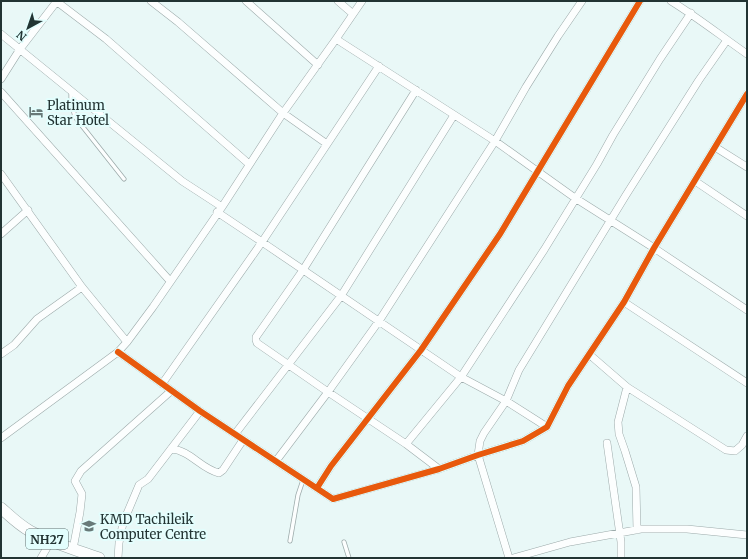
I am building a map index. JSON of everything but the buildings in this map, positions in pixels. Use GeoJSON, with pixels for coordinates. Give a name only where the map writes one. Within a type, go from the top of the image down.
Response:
{"type":"FeatureCollection","features":[{"type":"Feature","properties":{"kind":"main road","name":"NH27"},"geometry":{"type":"LineString","coordinates":[[1,508],[13,519],[29,530],[51,541],[99,558]]}},
{"type":"Feature","properties":{"kind":"street"},"geometry":{"type":"LineString","coordinates":[[1,79],[20,49],[57,1],[106,39],[249,164]]}},
{"type":"Feature","properties":{"kind":"street"},"geometry":{"type":"LineString","coordinates":[[151,1],[184,27],[283,113],[327,144]]}},
{"type":"Feature","properties":{"kind":"street"},"geometry":{"type":"LineString","coordinates":[[246,1],[318,65]]}},
{"type":"Feature","properties":{"kind":"street"},"geometry":{"type":"LineString","coordinates":[[338,1],[353,14]]}},
{"type":"Feature","properties":{"kind":"street"},"geometry":{"type":"LineString","coordinates":[[1,438],[118,352],[127,342],[220,210],[283,113],[362,1]]}},
{"type":"Feature","properties":{"kind":"street"},"geometry":{"type":"LineString","coordinates":[[276,461],[379,321],[495,141],[526,87],[582,1]]}},
{"type":"Feature","properties":{"kind":"street"},"geometry":{"type":"LineString","coordinates":[[317,488],[331,466],[421,350],[500,234],[640,1]]}},
{"type":"Feature","properties":{"kind":"street"},"geometry":{"type":"LineString","coordinates":[[671,1],[691,13],[747,54]]}},
{"type":"Feature","properties":{"kind":"street"},"geometry":{"type":"LineString","coordinates":[[406,444],[461,377],[544,250],[597,164],[613,134],[691,13]]}},
{"type":"Feature","properties":{"kind":"street"},"geometry":{"type":"LineString","coordinates":[[1,34],[182,181],[262,242],[461,377],[506,401],[547,427]]}},
{"type":"Feature","properties":{"kind":"street"},"geometry":{"type":"LineString","coordinates":[[336,39],[495,141],[575,198],[654,248],[747,310]]}},
{"type":"Feature","properties":{"kind":"street"},"geometry":{"type":"LineString","coordinates":[[509,558],[478,455],[480,441],[506,401],[519,370],[610,220],[699,80],[727,40]]}},
{"type":"Feature","properties":{"kind":"street"},"geometry":{"type":"LineString","coordinates":[[162,384],[262,242],[379,66]]}},
{"type":"Feature","properties":{"kind":"street"},"geometry":{"type":"LineString","coordinates":[[416,90],[303,270],[256,337],[256,340],[257,343],[406,444],[439,469]]}},
{"type":"Feature","properties":{"kind":"street"},"geometry":{"type":"LineString","coordinates":[[1,92],[170,281]]}},
{"type":"Feature","properties":{"kind":"street"},"geometry":{"type":"LineString","coordinates":[[118,352],[200,411],[333,499],[439,469],[523,441],[547,427],[568,386],[624,302],[654,248],[747,94]]}},
{"type":"Feature","properties":{"kind":"street"},"geometry":{"type":"LineString","coordinates":[[235,434],[341,296],[454,115]]}},
{"type":"Feature","properties":{"kind":"street"},"geometry":{"type":"LineString","coordinates":[[715,147],[747,167]]}},
{"type":"Feature","properties":{"kind":"street"},"geometry":{"type":"LineString","coordinates":[[1,174],[82,287],[127,342]]}},
{"type":"Feature","properties":{"kind":"street"},"geometry":{"type":"LineString","coordinates":[[695,181],[747,216]]}},
{"type":"Feature","properties":{"kind":"street"},"geometry":{"type":"LineString","coordinates":[[1,234],[28,210]]}},
{"type":"Feature","properties":{"kind":"street"},"geometry":{"type":"LineString","coordinates":[[1,354],[14,345],[37,319],[82,287]]}},
{"type":"Feature","properties":{"kind":"street"},"geometry":{"type":"LineString","coordinates":[[624,302],[747,383]]}},
{"type":"Feature","properties":{"kind":"street"},"geometry":{"type":"LineString","coordinates":[[590,355],[627,386],[726,450],[735,451],[744,447],[747,436]]}},
{"type":"Feature","properties":{"kind":"street"},"geometry":{"type":"LineString","coordinates":[[627,386],[618,422],[619,434],[636,487],[637,530]]}},
{"type":"Feature","properties":{"kind":"street"},"geometry":{"type":"LineString","coordinates":[[73,549],[82,494],[75,481],[81,471],[171,391]]}},
{"type":"Feature","properties":{"kind":"street"},"geometry":{"type":"LineString","coordinates":[[118,558],[123,523],[139,485],[148,479],[200,411]]}},
{"type":"Feature","properties":{"kind":"street"},"geometry":{"type":"LineString","coordinates":[[171,449],[181,450],[213,471],[219,473],[223,470],[243,440]]}},
{"type":"Feature","properties":{"kind":"street"},"geometry":{"type":"LineString","coordinates":[[607,443],[622,558]]}},
{"type":"Feature","properties":{"kind":"street"},"geometry":{"type":"LineString","coordinates":[[513,558],[570,542],[641,529],[686,529],[747,536]]}},
{"type":"Feature","properties":{"kind":"street"},"geometry":{"type":"LineString","coordinates":[[41,558],[51,541]]}},
{"type":"Feature","properties":{"kind":"lane"},"geometry":{"type":"LineString","coordinates":[[72,91],[71,101],[75,117],[124,179]]}},
{"type":"Feature","properties":{"kind":"lane"},"geometry":{"type":"LineString","coordinates":[[290,541],[298,496],[304,479]]}},
{"type":"Feature","properties":{"kind":"lane"},"geometry":{"type":"LineString","coordinates":[[344,542],[349,558]]}},
{"type":"Feature","properties":{"kind":"cycle path"},"geometry":{"type":"LineString","coordinates":[[317,488],[331,466],[421,350],[500,234],[640,1]]}},
{"type":"Feature","properties":{"kind":"cycle path"},"geometry":{"type":"LineString","coordinates":[[118,352],[200,411],[333,499],[439,469],[523,441],[547,427],[568,386],[624,302],[654,248],[747,94]]}},
{"type":"Feature","properties":{"kind":"place","name":"Platinum Star Hotel"},"geometry":{"type":"Point","coordinates":[36,112]}},
{"type":"Feature","properties":{"kind":"place","name":"KMD Tachileik Computer Centre"},"geometry":{"type":"Point","coordinates":[89,526]}}]}
